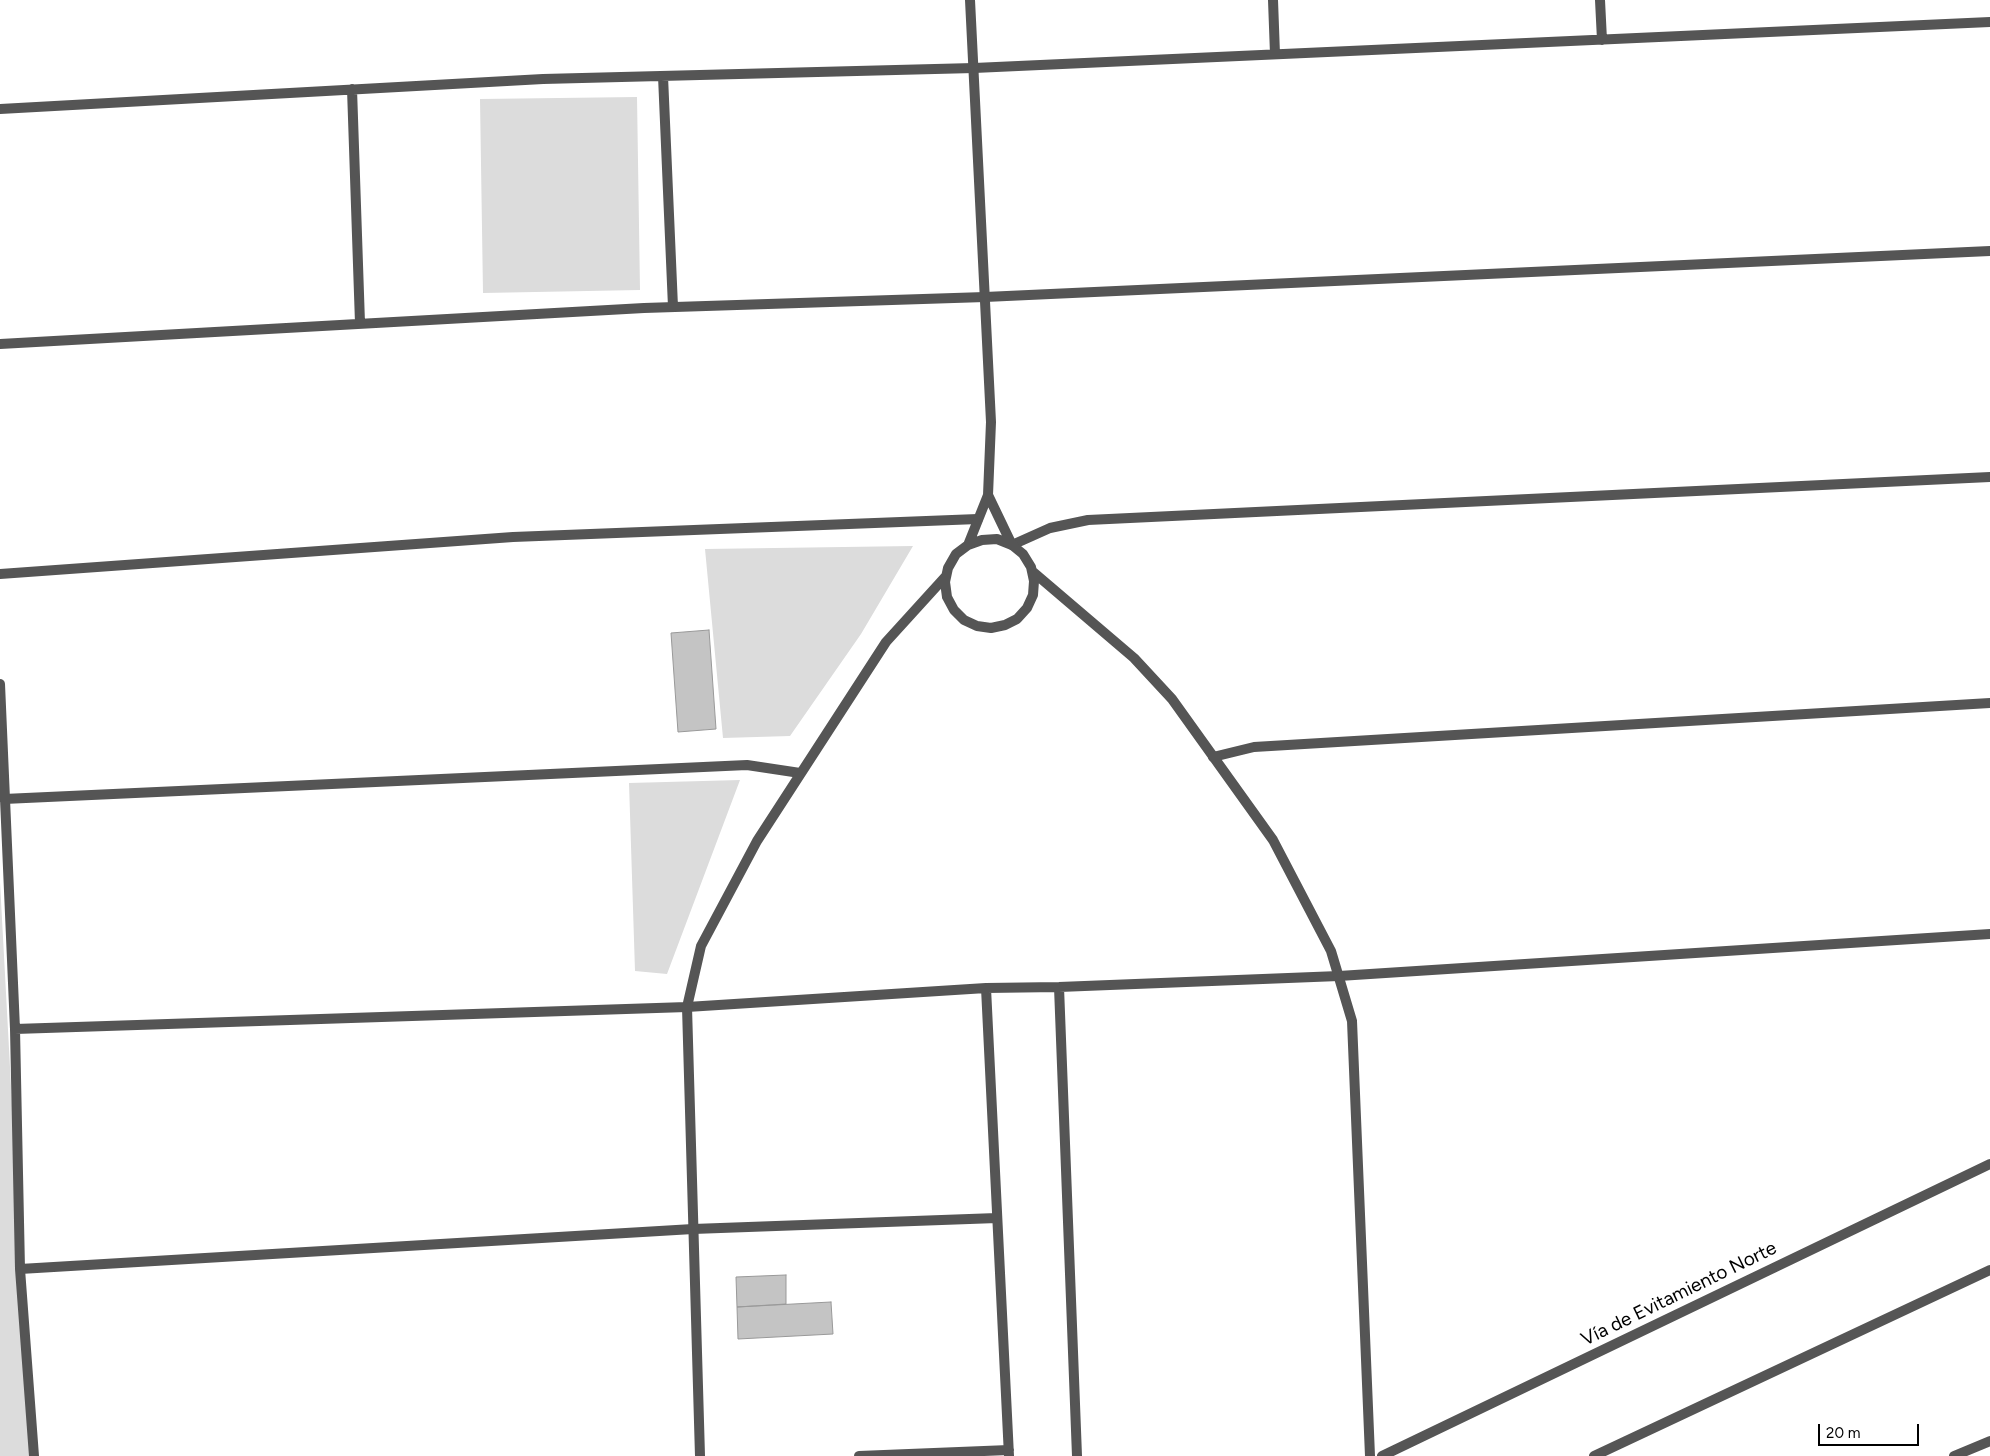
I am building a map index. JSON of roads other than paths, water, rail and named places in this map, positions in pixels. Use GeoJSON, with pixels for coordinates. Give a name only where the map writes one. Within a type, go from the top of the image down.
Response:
{"type":"FeatureCollection","features":[{"type":"Feature","properties":{"kind":"street"},"geometry":{"type":"LineString","coordinates":[[968,545],[988,495],[991,422],[970,0]]}},
{"type":"Feature","properties":{"kind":"street"},"geometry":{"type":"LineString","coordinates":[[1273,0],[1275,54]]}},
{"type":"Feature","properties":{"kind":"street"},"geometry":{"type":"LineString","coordinates":[[1600,0],[1602,40]]}},
{"type":"Feature","properties":{"kind":"street"},"geometry":{"type":"LineString","coordinates":[[0,109],[543,79],[974,68],[1990,22]]}},
{"type":"Feature","properties":{"kind":"street"},"geometry":{"type":"LineString","coordinates":[[663,76],[673,307]]}},
{"type":"Feature","properties":{"kind":"street"},"geometry":{"type":"LineString","coordinates":[[352,89],[360,324]]}},
{"type":"Feature","properties":{"kind":"street"},"geometry":{"type":"LineString","coordinates":[[0,344],[673,307],[985,297],[1990,251]]}},
{"type":"Feature","properties":{"kind":"street"},"geometry":{"type":"LineString","coordinates":[[1012,545],[1050,528],[1088,520],[1990,478]]}},
{"type":"Feature","properties":{"kind":"street"},"geometry":{"type":"LineString","coordinates":[[988,495],[1012,545]]}},
{"type":"Feature","properties":{"kind":"street"},"geometry":{"type":"LineString","coordinates":[[0,574],[513,537],[978,519]]}},
{"type":"Feature","properties":{"kind":"street"},"geometry":{"type":"LineString","coordinates":[[982,540],[997,540],[1012,545],[1023,554],[1032,570],[1034,581],[1033,595],[1027,608],[1017,619],[1005,625],[991,628],[977,626],[964,620],[954,610],[947,597],[945,582],[948,568],[956,554],[968,545],[982,540]]}},
{"type":"Feature","properties":{"kind":"street"},"geometry":{"type":"LineString","coordinates":[[1032,570],[1134,658],[1172,699],[1274,840],[1331,951],[1352,1021],[1370,1456]]}},
{"type":"Feature","properties":{"kind":"street"},"geometry":{"type":"LineString","coordinates":[[700,1456],[687,1007],[701,946],[757,840],[886,642],[946,576]]}},
{"type":"Feature","properties":{"kind":"street"},"geometry":{"type":"LineString","coordinates":[[0,684],[15,1029],[20,1269],[34,1456]]}},
{"type":"Feature","properties":{"kind":"street"},"geometry":{"type":"LineString","coordinates":[[1213,757],[1254,747],[1990,704]]}},
{"type":"Feature","properties":{"kind":"street"},"geometry":{"type":"LineString","coordinates":[[4,799],[746,765],[800,773]]}},
{"type":"Feature","properties":{"kind":"street"},"geometry":{"type":"LineString","coordinates":[[15,1029],[687,1007],[986,988],[1339,976],[1990,934]]}},
{"type":"Feature","properties":{"kind":"street"},"geometry":{"type":"LineString","coordinates":[[1059,987],[1077,1456]]}},
{"type":"Feature","properties":{"kind":"street"},"geometry":{"type":"LineString","coordinates":[[859,1456],[1009,1453],[986,988]]}},
{"type":"Feature","properties":{"kind":"street","name":"Vía de Evitamiento Norte"},"geometry":{"type":"LineString","coordinates":[[1382,1456],[1990,1164]]}},
{"type":"Feature","properties":{"kind":"street"},"geometry":{"type":"LineString","coordinates":[[20,1269],[693,1229],[997,1218]]}},
{"type":"Feature","properties":{"kind":"street"},"geometry":{"type":"LineString","coordinates":[[1594,1456],[1990,1270]]}},
{"type":"Feature","properties":{"kind":"street"},"geometry":{"type":"LineString","coordinates":[[1954,1456],[1990,1441]]}}]}
